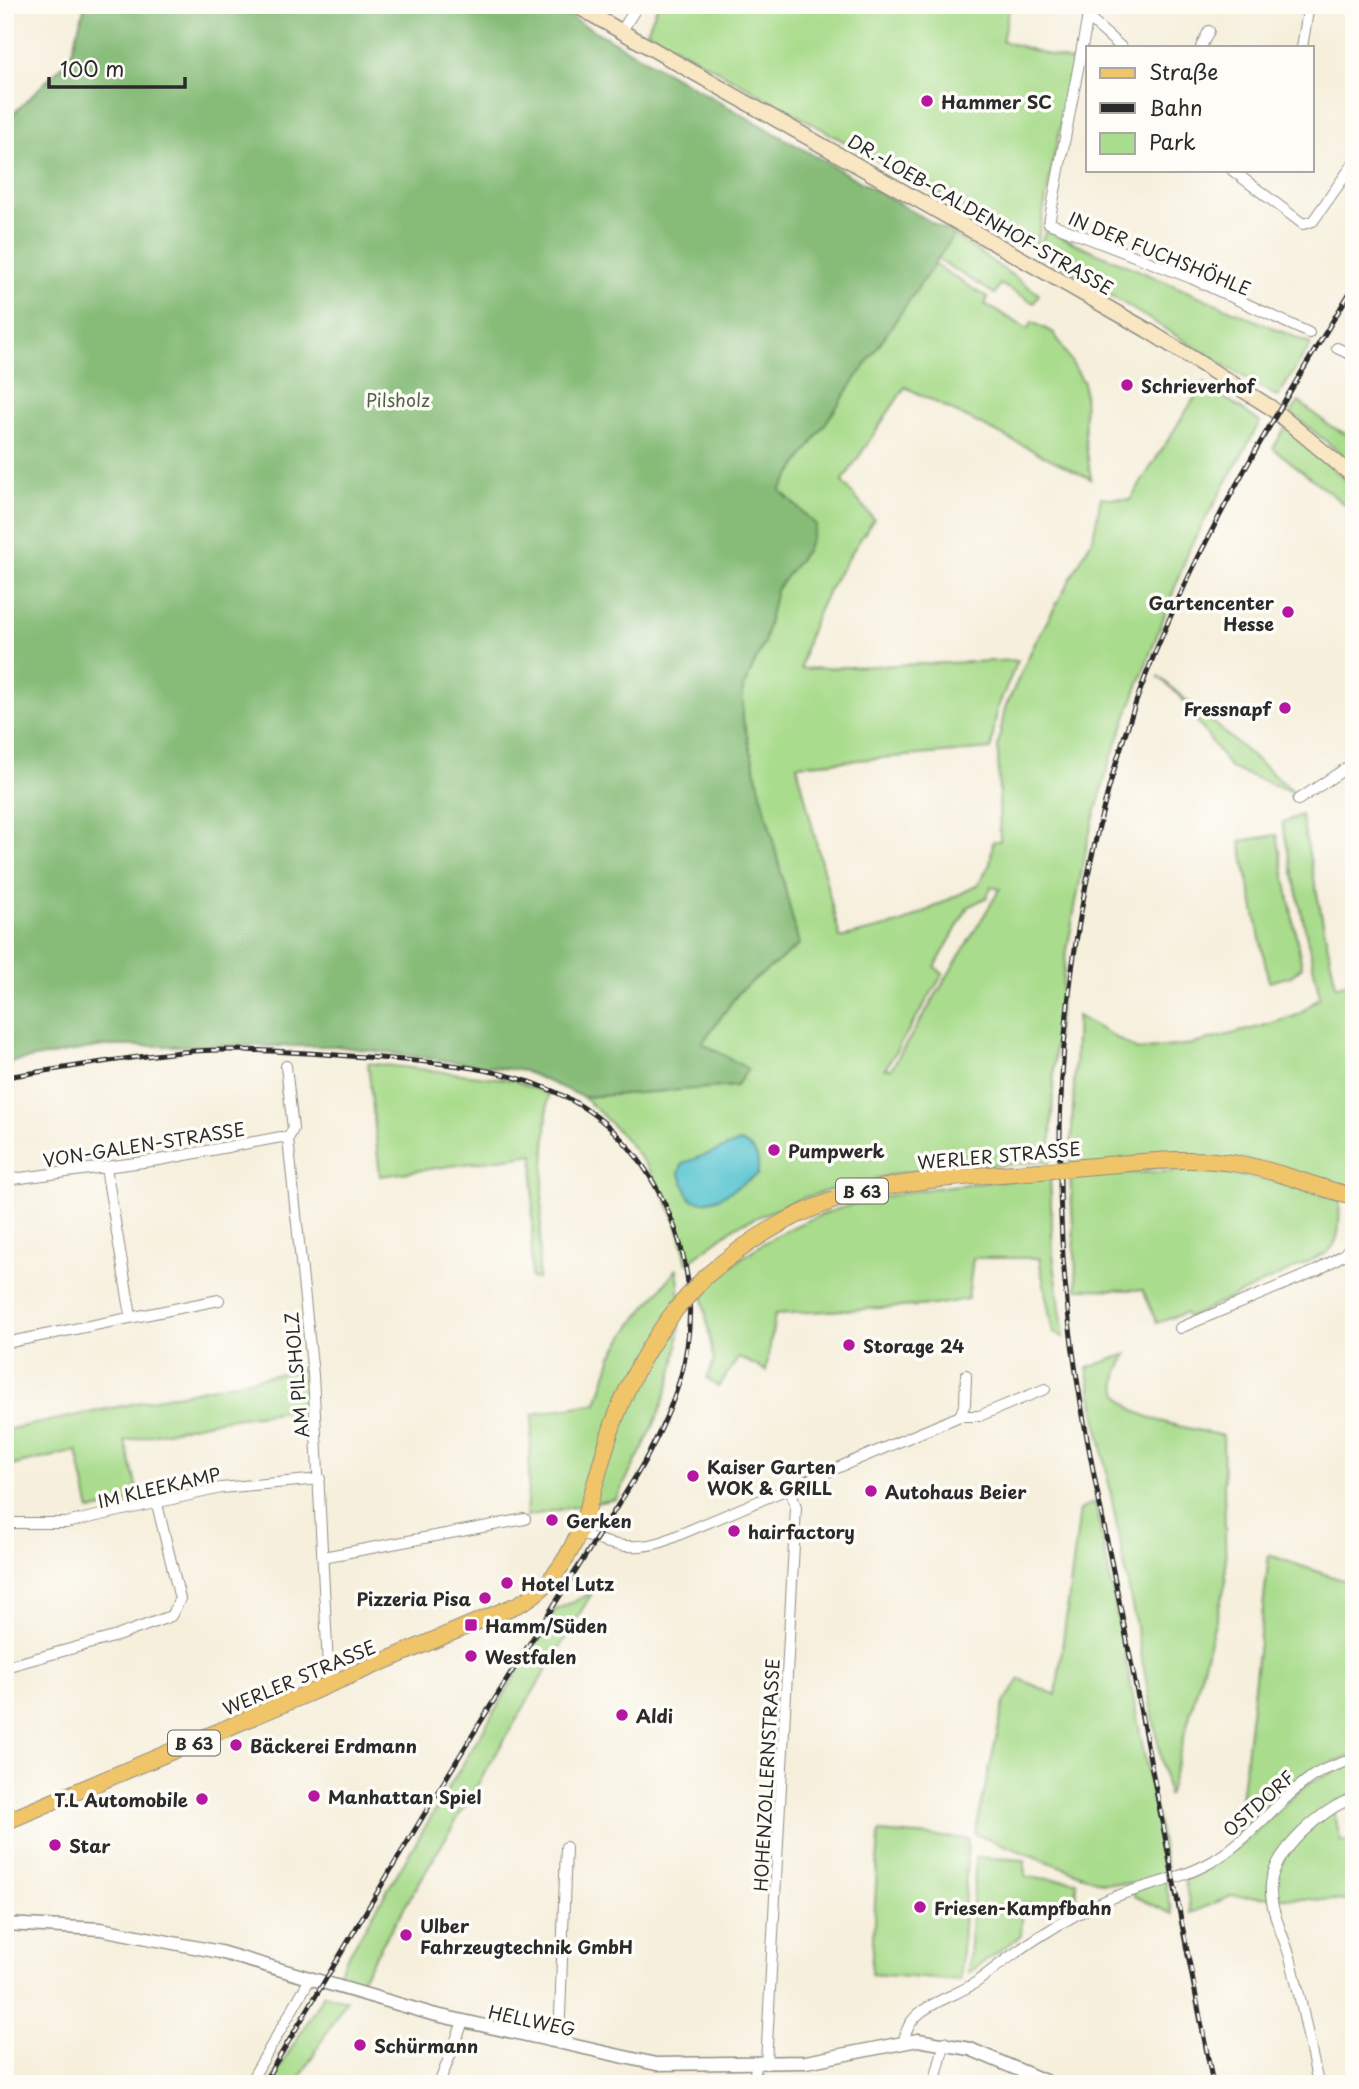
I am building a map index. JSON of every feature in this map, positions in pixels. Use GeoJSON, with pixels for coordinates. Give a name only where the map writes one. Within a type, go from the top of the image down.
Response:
{"type":"FeatureCollection","features":[{"type":"Feature","properties":{"kind":"main road","name":"DR.-LOEB-CALDENHOF-STRASSE"},"geometry":{"type":"LineString","coordinates":[[575,5],[1147,330],[1270,407],[1354,477]]}},
{"type":"Feature","properties":{"kind":"main road","name":"WERLER STRASSE"},"geometry":{"type":"LineString","coordinates":[[5,1822],[530,1599],[547,1584],[563,1563],[578,1532],[625,1392],[656,1336],[705,1277],[761,1234],[810,1209],[850,1194],[893,1183],[1182,1160],[1223,1161],[1354,1196]]}},
{"type":"Feature","properties":{"kind":"street"},"geometry":{"type":"LineString","coordinates":[[621,32],[638,5]]}},
{"type":"Feature","properties":{"kind":"street","name":"IN DER FUCHSHÖHLE"},"geometry":{"type":"LineString","coordinates":[[1090,5],[1049,223],[1191,278],[1309,333]]}},
{"type":"Feature","properties":{"kind":"street"},"geometry":{"type":"LineString","coordinates":[[1302,46],[1309,5]]}},
{"type":"Feature","properties":{"kind":"street"},"geometry":{"type":"LineString","coordinates":[[1087,17],[1120,46]]}},
{"type":"Feature","properties":{"kind":"street"},"geometry":{"type":"LineString","coordinates":[[1202,46],[1209,31]]}},
{"type":"Feature","properties":{"kind":"street"},"geometry":{"type":"LineString","coordinates":[[1237,172],[1303,224],[1313,221],[1354,163]]}},
{"type":"Feature","properties":{"kind":"street"},"geometry":{"type":"LineString","coordinates":[[1337,348],[1354,356]]}},
{"type":"Feature","properties":{"kind":"street"},"geometry":{"type":"LineString","coordinates":[[1298,800],[1354,762]]}},
{"type":"Feature","properties":{"kind":"street","name":"AM PILSHOLZ"},"geometry":{"type":"LineString","coordinates":[[286,1066],[293,1129],[288,1139],[313,1375],[328,1666],[335,1683]]}},
{"type":"Feature","properties":{"kind":"street","name":"VON-GALEN-STRASSE"},"geometry":{"type":"LineString","coordinates":[[5,1180],[106,1168],[281,1137],[288,1139]]}},
{"type":"Feature","properties":{"kind":"street"},"geometry":{"type":"LineString","coordinates":[[106,1168],[131,1316]]}},
{"type":"Feature","properties":{"kind":"street"},"geometry":{"type":"LineString","coordinates":[[1180,1328],[1318,1270],[1343,1255],[1354,1243]]}},
{"type":"Feature","properties":{"kind":"street"},"geometry":{"type":"LineString","coordinates":[[5,1343],[219,1300]]}},
{"type":"Feature","properties":{"kind":"street"},"geometry":{"type":"LineString","coordinates":[[960,1416],[965,1404],[966,1375]]}},
{"type":"Feature","properties":{"kind":"street"},"geometry":{"type":"LineString","coordinates":[[578,1532],[617,1546],[652,1545],[960,1416],[979,1416],[1045,1389]]}},
{"type":"Feature","properties":{"kind":"street","name":"IM KLEEKAMP"},"geometry":{"type":"LineString","coordinates":[[5,1524],[66,1523],[221,1488],[320,1479]]}},
{"type":"Feature","properties":{"kind":"street","name":"HOHENZOLLERNSTRASSE"},"geometry":{"type":"LineString","coordinates":[[754,2084],[761,2064],[796,1507],[790,1489]]}},
{"type":"Feature","properties":{"kind":"street"},"geometry":{"type":"LineString","coordinates":[[5,1668],[117,1636],[171,1616],[180,1599],[157,1504]]}},
{"type":"Feature","properties":{"kind":"street"},"geometry":{"type":"LineString","coordinates":[[323,1557],[525,1518]]}},
{"type":"Feature","properties":{"kind":"street","name":"OSTDORF"},"geometry":{"type":"LineString","coordinates":[[904,2042],[905,2031],[926,2007],[975,1983],[1021,1946],[1110,1899],[1179,1878],[1213,1861],[1233,1848],[1312,1776],[1354,1759]]}},
{"type":"Feature","properties":{"kind":"street"},"geometry":{"type":"LineString","coordinates":[[1318,2084],[1298,1987],[1271,1900],[1271,1881],[1276,1867],[1312,1822],[1332,1807],[1354,1798]]}},
{"type":"Feature","properties":{"kind":"street"},"geometry":{"type":"LineString","coordinates":[[559,2043],[566,1847]]}},
{"type":"Feature","properties":{"kind":"street","name":"HELLWEG"},"geometry":{"type":"LineString","coordinates":[[5,1924],[69,1926],[220,1952],[463,2022],[656,2064],[761,2064],[832,2059],[904,2042],[945,2042],[970,2049],[1052,2084]]}},
{"type":"Feature","properties":{"kind":"street"},"geometry":{"type":"LineString","coordinates":[[249,2084],[310,1979]]}},
{"type":"Feature","properties":{"kind":"street"},"geometry":{"type":"LineString","coordinates":[[439,2084],[463,2022]]}},
{"type":"Feature","properties":{"kind":"street"},"geometry":{"type":"LineString","coordinates":[[934,2084],[945,2042]]}},
{"type":"Feature","properties":{"kind":"green space","name":"Pilsholz"},"geometry":{"type":"Polygon","coordinates":[[[85,5],[549,5],[954,235],[780,490],[816,525],[807,549],[776,590],[764,643],[743,688],[743,720],[799,945],[740,991],[702,1043],[748,1069],[736,1086],[583,1097],[524,1071],[336,1046],[103,1046],[5,1063],[5,122],[70,58],[85,5]]]}},
{"type":"Feature","properties":{"kind":"green space","name":"Hammer SC"},"geometry":{"type":"Polygon","coordinates":[[[658,5],[1010,5],[1002,41],[1073,62],[1036,249],[647,31],[658,5]]]}},
{"type":"Feature","properties":{"kind":"green space"},"geometry":{"type":"Polygon","coordinates":[[[1046,231],[1311,344],[1278,397],[1037,252],[1046,231]]]}},
{"type":"Feature","properties":{"kind":"green space"},"geometry":{"type":"Polygon","coordinates":[[[954,235],[1039,294],[1034,303],[1000,284],[995,294],[937,259],[954,235]]]}},
{"type":"Feature","properties":{"kind":"green space"},"geometry":{"type":"Polygon","coordinates":[[[934,264],[988,298],[985,304],[1028,329],[1032,322],[1054,333],[1084,383],[1085,438],[1091,479],[905,387],[842,482],[874,519],[839,572],[820,608],[805,648],[801,669],[1018,660],[997,709],[991,749],[797,765],[840,938],[902,923],[978,885],[990,864],[993,841],[1000,841],[998,745],[1005,708],[1033,647],[1093,538],[1101,497],[1130,500],[1204,383],[1260,422],[1190,547],[1110,761],[1087,843],[1065,961],[1055,1047],[1050,1161],[902,1173],[851,1184],[800,1199],[736,1226],[687,1263],[672,1213],[650,1171],[620,1133],[583,1097],[736,1086],[748,1069],[702,1043],[740,991],[799,945],[743,720],[743,688],[764,643],[776,590],[807,549],[780,490],[934,264]],[[991,887],[987,897],[968,907],[935,967],[943,974],[885,1069],[891,1069],[1000,889],[991,887]]]}},
{"type":"Feature","properties":{"kind":"green space"},"geometry":{"type":"Polygon","coordinates":[[[1299,402],[1330,426],[1354,438],[1354,464],[1291,413],[1299,402]]]}},
{"type":"Feature","properties":{"kind":"green space"},"geometry":{"type":"Polygon","coordinates":[[[1286,426],[1354,487],[1354,512],[1273,448],[1286,426]]]}},
{"type":"Feature","properties":{"kind":"green space"},"geometry":{"type":"Polygon","coordinates":[[[1158,676],[1295,793],[1230,768],[1178,694],[1158,676]]]}},
{"type":"Feature","properties":{"kind":"green space"},"geometry":{"type":"Polygon","coordinates":[[[1301,815],[1336,986],[1354,982],[1354,1188],[1245,1159],[1080,1175],[1207,1170],[1291,1184],[1340,1201],[1337,1237],[1325,1254],[1188,1318],[1185,1313],[1157,1323],[1143,1290],[1077,1289],[1070,1175],[1077,1016],[1138,1050],[1193,1044],[1263,1026],[1298,1015],[1320,997],[1282,823],[1301,815]]]}},
{"type":"Feature","properties":{"kind":"green space"},"geometry":{"type":"Polygon","coordinates":[[[1277,835],[1302,967],[1291,976],[1269,982],[1240,841],[1277,835]]]}},
{"type":"Feature","properties":{"kind":"green space"},"geometry":{"type":"Polygon","coordinates":[[[368,1063],[513,1080],[548,1094],[538,1279],[531,1278],[534,1154],[380,1176],[368,1063]]]}},
{"type":"Feature","properties":{"kind":"green space"},"geometry":{"type":"Polygon","coordinates":[[[1050,1176],[1053,1255],[1064,1337],[1053,1333],[1039,1258],[973,1258],[968,1299],[934,1305],[775,1314],[766,1371],[739,1357],[718,1387],[707,1378],[714,1362],[702,1292],[740,1259],[780,1234],[821,1215],[864,1201],[908,1192],[1050,1176]]]}},
{"type":"Feature","properties":{"kind":"green space"},"geometry":{"type":"Polygon","coordinates":[[[677,1269],[679,1333],[668,1389],[645,1443],[616,1499],[526,1516],[533,1414],[597,1403],[612,1356],[630,1327],[677,1269]]]}},
{"type":"Feature","properties":{"kind":"green space"},"geometry":{"type":"Polygon","coordinates":[[[1127,1354],[1117,1375],[1118,1391],[1126,1403],[1139,1413],[1156,1420],[1223,1436],[1226,1582],[1168,1796],[1087,1368],[1127,1354]]]}},
{"type":"Feature","properties":{"kind":"green space"},"geometry":{"type":"Polygon","coordinates":[[[307,1368],[309,1408],[219,1420],[125,1441],[140,1499],[90,1511],[77,1451],[5,1467],[5,1430],[307,1368]]]}},
{"type":"Feature","properties":{"kind":"green space"},"geometry":{"type":"Polygon","coordinates":[[[1095,1502],[1168,1876],[1166,1886],[1173,1914],[1134,1896],[1131,1884],[1104,1883],[975,1834],[1004,1703],[1020,1679],[1056,1695],[1080,1510],[1095,1502]]]}},
{"type":"Feature","properties":{"kind":"green space"},"geometry":{"type":"Polygon","coordinates":[[[1269,1555],[1354,1584],[1354,1755],[1316,1768],[1237,1835],[1269,1555]]]}},
{"type":"Feature","properties":{"kind":"green space"},"geometry":{"type":"Polygon","coordinates":[[[592,1593],[355,1990],[333,1981],[555,1610],[592,1593]]]}},
{"type":"Feature","properties":{"kind":"green space"},"geometry":{"type":"Polygon","coordinates":[[[1354,1762],[1354,1795],[1326,1810],[1296,1835],[1284,1850],[1270,1881],[1271,1895],[1277,1869],[1291,1846],[1311,1826],[1334,1811],[1341,1842],[1354,1839],[1354,1901],[1231,1896],[1191,1913],[1185,1881],[1239,1847],[1305,1785],[1354,1762]]]}},
{"type":"Feature","properties":{"kind":"green space","name":"Friesen-Kampfbahn"},"geometry":{"type":"Polygon","coordinates":[[[879,1832],[968,1839],[960,1981],[871,1974],[879,1832]]]}},
{"type":"Feature","properties":{"kind":"green space"},"geometry":{"type":"Polygon","coordinates":[[[976,1857],[1025,1860],[1025,1877],[1077,1881],[1076,1906],[1023,1903],[1021,1936],[968,1973],[976,1857]]]}},
{"type":"Feature","properties":{"kind":"green space"},"geometry":{"type":"Polygon","coordinates":[[[324,1994],[346,2000],[296,2084],[270,2084],[324,1994]]]}},
{"type":"Feature","properties":{"kind":"water"},"geometry":{"type":"Polygon","coordinates":[[[740,1142],[750,1147],[756,1155],[757,1175],[717,1199],[690,1199],[679,1172],[683,1163],[740,1142]]]}},
{"type":"Feature","properties":{"kind":"railway"},"geometry":{"type":"LineString","coordinates":[[1213,2084],[1096,1485],[1071,1339],[1062,1240],[1060,1172],[1065,1035],[1072,967],[1097,833],[1115,767],[1157,647],[1234,489],[1354,286]]}},
{"type":"Feature","properties":{"kind":"railway"},"geometry":{"type":"LineString","coordinates":[[5,1077],[146,1056],[215,1050],[279,1051],[413,1061],[502,1074],[543,1087],[580,1105],[614,1131],[643,1166],[668,1211],[682,1252],[689,1294],[688,1337],[680,1379],[655,1442],[621,1501],[446,1778],[263,2084]]}},
{"type":"Feature","properties":{"kind":"place","name":"Hammer SC"},"geometry":{"type":"Point","coordinates":[927,101]}},
{"type":"Feature","properties":{"kind":"place","name":"Schrieverhof"},"geometry":{"type":"Point","coordinates":[1127,385]}},
{"type":"Feature","properties":{"kind":"place","name":"Gartencenter Hesse"},"geometry":{"type":"Point","coordinates":[1288,612]}},
{"type":"Feature","properties":{"kind":"place","name":"Fressnapf"},"geometry":{"type":"Point","coordinates":[1285,708]}},
{"type":"Feature","properties":{"kind":"place","name":"Pumpwerk"},"geometry":{"type":"Point","coordinates":[774,1150]}},
{"type":"Feature","properties":{"kind":"place","name":"Storage 24"},"geometry":{"type":"Point","coordinates":[849,1345]}},
{"type":"Feature","properties":{"kind":"place","name":"Kaiser Garten WOK & GRILL"},"geometry":{"type":"Point","coordinates":[693,1476]}},
{"type":"Feature","properties":{"kind":"place","name":"Autohaus Beier"},"geometry":{"type":"Point","coordinates":[871,1491]}},
{"type":"Feature","properties":{"kind":"place","name":"Gerken"},"geometry":{"type":"Point","coordinates":[552,1520]}},
{"type":"Feature","properties":{"kind":"place","name":"hairfactory"},"geometry":{"type":"Point","coordinates":[734,1531]}},
{"type":"Feature","properties":{"kind":"place","name":"Hotel Lutz"},"geometry":{"type":"Point","coordinates":[507,1583]}},
{"type":"Feature","properties":{"kind":"place","name":"Pizzeria Pisa"},"geometry":{"type":"Point","coordinates":[485,1598]}},
{"type":"Feature","properties":{"kind":"place","name":"Hamm/Süden"},"geometry":{"type":"Point","coordinates":[471,1625]}},
{"type":"Feature","properties":{"kind":"place","name":"Westfalen"},"geometry":{"type":"Point","coordinates":[471,1656]}},
{"type":"Feature","properties":{"kind":"place","name":"Aldi"},"geometry":{"type":"Point","coordinates":[622,1715]}},
{"type":"Feature","properties":{"kind":"place","name":"Bäckerei Erdmann"},"geometry":{"type":"Point","coordinates":[236,1745]}},
{"type":"Feature","properties":{"kind":"place","name":"Manhattan Spiel"},"geometry":{"type":"Point","coordinates":[314,1796]}},
{"type":"Feature","properties":{"kind":"place","name":"T.L Automobile"},"geometry":{"type":"Point","coordinates":[202,1799]}},
{"type":"Feature","properties":{"kind":"place","name":"Star"},"geometry":{"type":"Point","coordinates":[55,1845]}},
{"type":"Feature","properties":{"kind":"place","name":"Friesen-Kampfbahn"},"geometry":{"type":"Point","coordinates":[920,1907]}},
{"type":"Feature","properties":{"kind":"place","name":"Ulber Fahrzeugtechnik GmbH"},"geometry":{"type":"Point","coordinates":[406,1935]}},
{"type":"Feature","properties":{"kind":"place","name":"Schürmann"},"geometry":{"type":"Point","coordinates":[360,2045]}}]}
